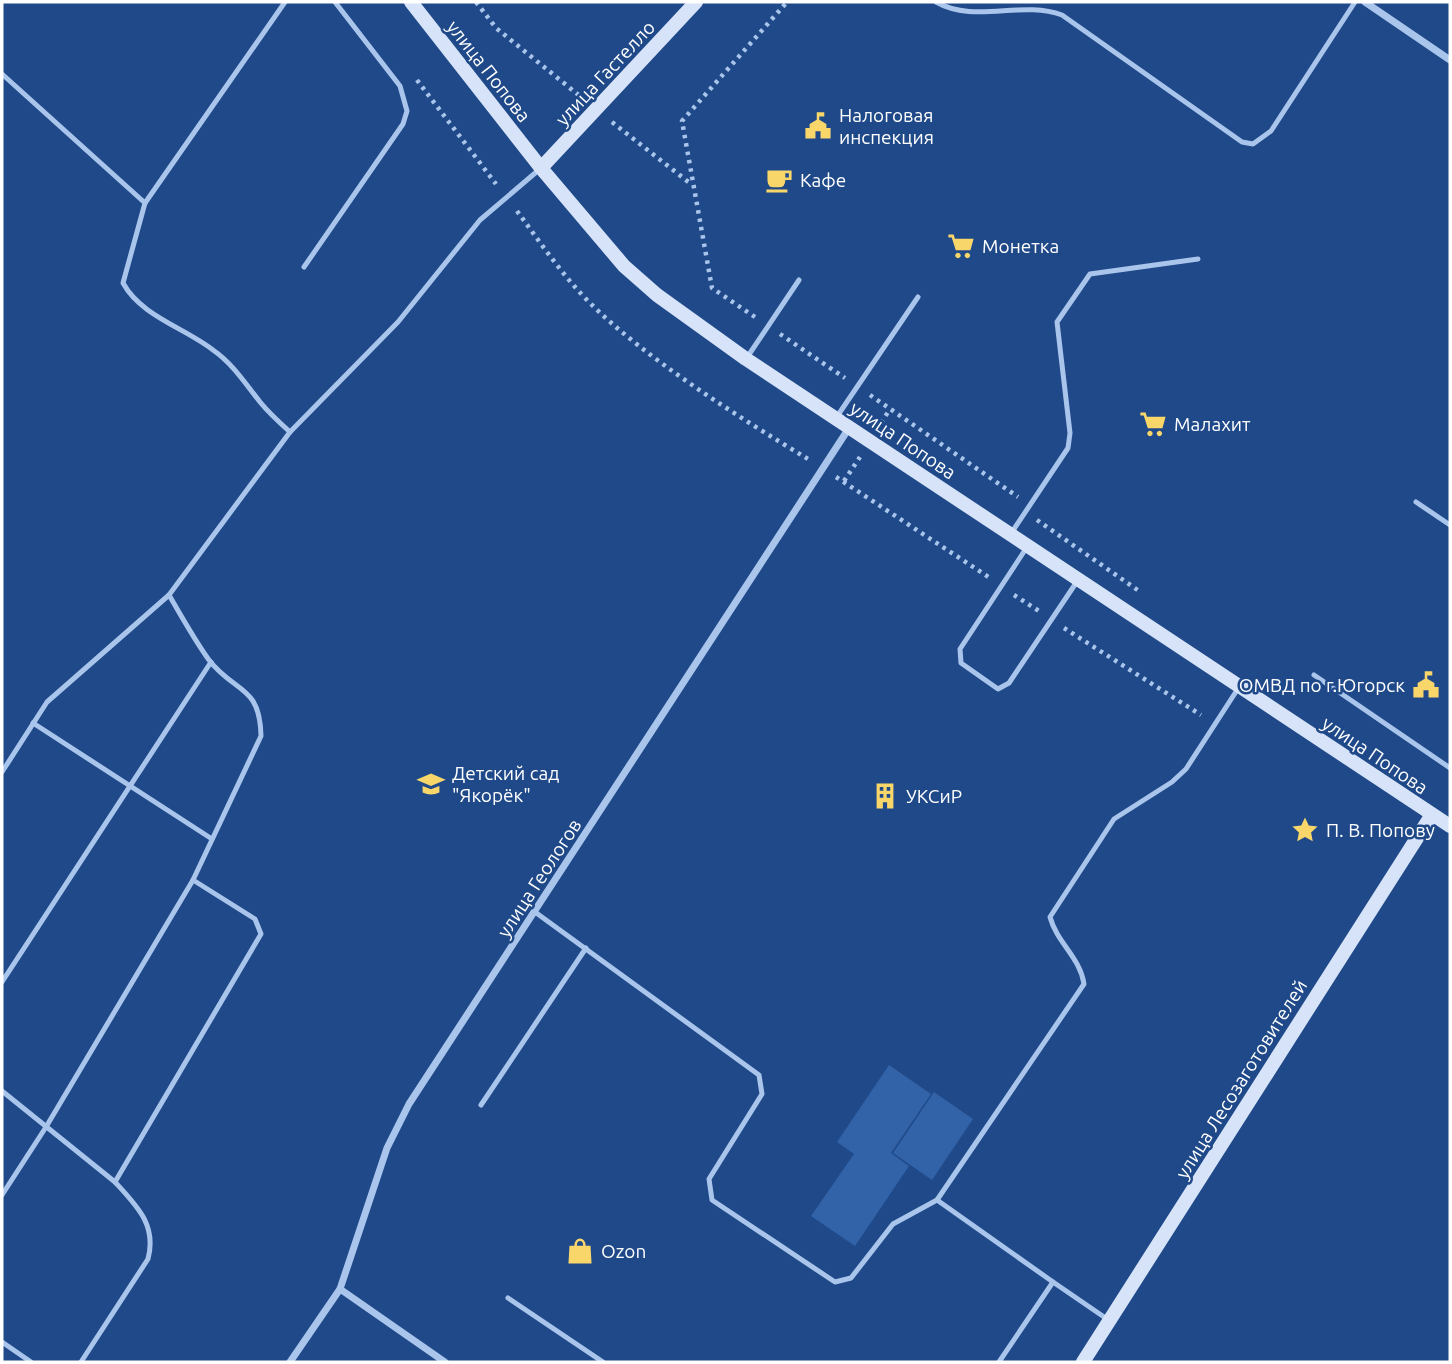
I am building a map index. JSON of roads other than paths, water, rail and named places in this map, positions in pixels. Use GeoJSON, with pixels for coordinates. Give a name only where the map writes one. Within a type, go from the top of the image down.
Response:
{"type":"FeatureCollection","features":[{"type":"Feature","properties":{"kind":"main road","name":"улица Попова"},"geometry":{"type":"LineString","coordinates":[[411,2],[541,168],[625,266],[666,302],[746,359],[1431,816],[1450,826]]}},
{"type":"Feature","properties":{"kind":"main road","name":"улица Гастелло"},"geometry":{"type":"LineString","coordinates":[[541,168],[696,2]]}},
{"type":"Feature","properties":{"kind":"main road","name":"улица Лесозаготовителей"},"geometry":{"type":"LineString","coordinates":[[1083,1362],[1431,816]]}},
{"type":"Feature","properties":{"kind":"street"},"geometry":{"type":"LineString","coordinates":[[1365,2],[1450,60]]}},
{"type":"Feature","properties":{"kind":"street","name":"улица Геологов"},"geometry":{"type":"LineString","coordinates":[[290,1362],[340,1289],[396,1127],[850,427]]}},
{"type":"Feature","properties":{"kind":"street"},"geometry":{"type":"LineString","coordinates":[[340,1289],[443,1362]]}},
{"type":"Feature","properties":{"kind":"lane"},"geometry":{"type":"LineString","coordinates":[[285,2],[145,203],[123,284],[130,296],[186,335],[212,349],[236,369],[261,403],[290,432]]}},
{"type":"Feature","properties":{"kind":"lane"},"geometry":{"type":"LineString","coordinates":[[304,267],[403,124],[407,111],[400,86],[335,2]]}},
{"type":"Feature","properties":{"kind":"lane"},"geometry":{"type":"LineString","coordinates":[[936,2],[954,11],[1032,7],[1062,15],[1242,142],[1253,144],[1271,131],[1355,2]]}},
{"type":"Feature","properties":{"kind":"lane"},"geometry":{"type":"LineString","coordinates":[[2,74],[145,203]]}},
{"type":"Feature","properties":{"kind":"lane"},"geometry":{"type":"LineString","coordinates":[[2,772],[47,702],[169,595],[290,432],[398,322],[467,235],[541,168]]}},
{"type":"Feature","properties":{"kind":"lane"},"geometry":{"type":"LineString","coordinates":[[1011,535],[1068,448],[1070,433],[1057,322],[1090,274],[1198,259]]}},
{"type":"Feature","properties":{"kind":"lane"},"geometry":{"type":"LineString","coordinates":[[746,359],[799,280]]}},
{"type":"Feature","properties":{"kind":"lane"},"geometry":{"type":"LineString","coordinates":[[836,418],[918,297]]}},
{"type":"Feature","properties":{"kind":"lane"},"geometry":{"type":"LineString","coordinates":[[1416,502],[1450,525]]}},
{"type":"Feature","properties":{"kind":"lane"},"geometry":{"type":"LineString","coordinates":[[1028,546],[960,649],[961,663],[998,689],[1009,683],[1078,580]]}},
{"type":"Feature","properties":{"kind":"lane"},"geometry":{"type":"LineString","coordinates":[[2,1195],[46,1127],[193,880],[261,736],[261,713],[251,696],[211,662],[169,595]]}},
{"type":"Feature","properties":{"kind":"lane"},"geometry":{"type":"LineString","coordinates":[[2,982],[128,785],[211,662]]}},
{"type":"Feature","properties":{"kind":"lane"},"geometry":{"type":"LineString","coordinates":[[1314,675],[1450,768]]}},
{"type":"Feature","properties":{"kind":"lane"},"geometry":{"type":"LineString","coordinates":[[535,912],[759,1075],[762,1094],[709,1179],[712,1200],[835,1282],[851,1278],[893,1224],[937,1200],[1084,984],[1081,967],[1055,936],[1050,917],[1114,818],[1172,782],[1186,769],[1239,687]]}},
{"type":"Feature","properties":{"kind":"lane"},"geometry":{"type":"LineString","coordinates":[[33,723],[212,839]]}},
{"type":"Feature","properties":{"kind":"lane"},"geometry":{"type":"LineString","coordinates":[[115,1182],[261,934],[255,919],[193,880]]}},
{"type":"Feature","properties":{"kind":"lane"},"geometry":{"type":"LineString","coordinates":[[481,1105],[586,948]]}},
{"type":"Feature","properties":{"kind":"lane"},"geometry":{"type":"LineString","coordinates":[[2,1091],[115,1182],[141,1210],[152,1244],[148,1259],[81,1362]]}},
{"type":"Feature","properties":{"kind":"lane"},"geometry":{"type":"LineString","coordinates":[[937,1200],[1110,1321]]}},
{"type":"Feature","properties":{"kind":"lane"},"geometry":{"type":"LineString","coordinates":[[999,1362],[1053,1282]]}},
{"type":"Feature","properties":{"kind":"lane"},"geometry":{"type":"LineString","coordinates":[[508,1298],[603,1362]]}},
{"type":"Feature","properties":{"kind":"lane"},"geometry":{"type":"LineString","coordinates":[[2,1342],[31,1362]]}},
{"type":"Feature","properties":{"kind":"place","name":"Налоговая инспекция"},"geometry":{"type":"Point","coordinates":[818,126]}},
{"type":"Feature","properties":{"kind":"place","name":"Кафе"},"geometry":{"type":"Point","coordinates":[779,180]}},
{"type":"Feature","properties":{"kind":"place","name":"Монетка"},"geometry":{"type":"Point","coordinates":[961,246]}},
{"type":"Feature","properties":{"kind":"place","name":"Малахит"},"geometry":{"type":"Point","coordinates":[1153,424]}},
{"type":"Feature","properties":{"kind":"place","name":"ОМВД по г.Югорск"},"geometry":{"type":"Point","coordinates":[1426,685]}},
{"type":"Feature","properties":{"kind":"place","name":"Детский сад \"Якорёк\""},"geometry":{"type":"Point","coordinates":[431,784]}},
{"type":"Feature","properties":{"kind":"place","name":"УКСиР"},"geometry":{"type":"Point","coordinates":[885,796]}},
{"type":"Feature","properties":{"kind":"place","name":"П. В. Попову"},"geometry":{"type":"Point","coordinates":[1305,830]}},
{"type":"Feature","properties":{"kind":"place","name":"Ozon"},"geometry":{"type":"Point","coordinates":[580,1251]}}]}
